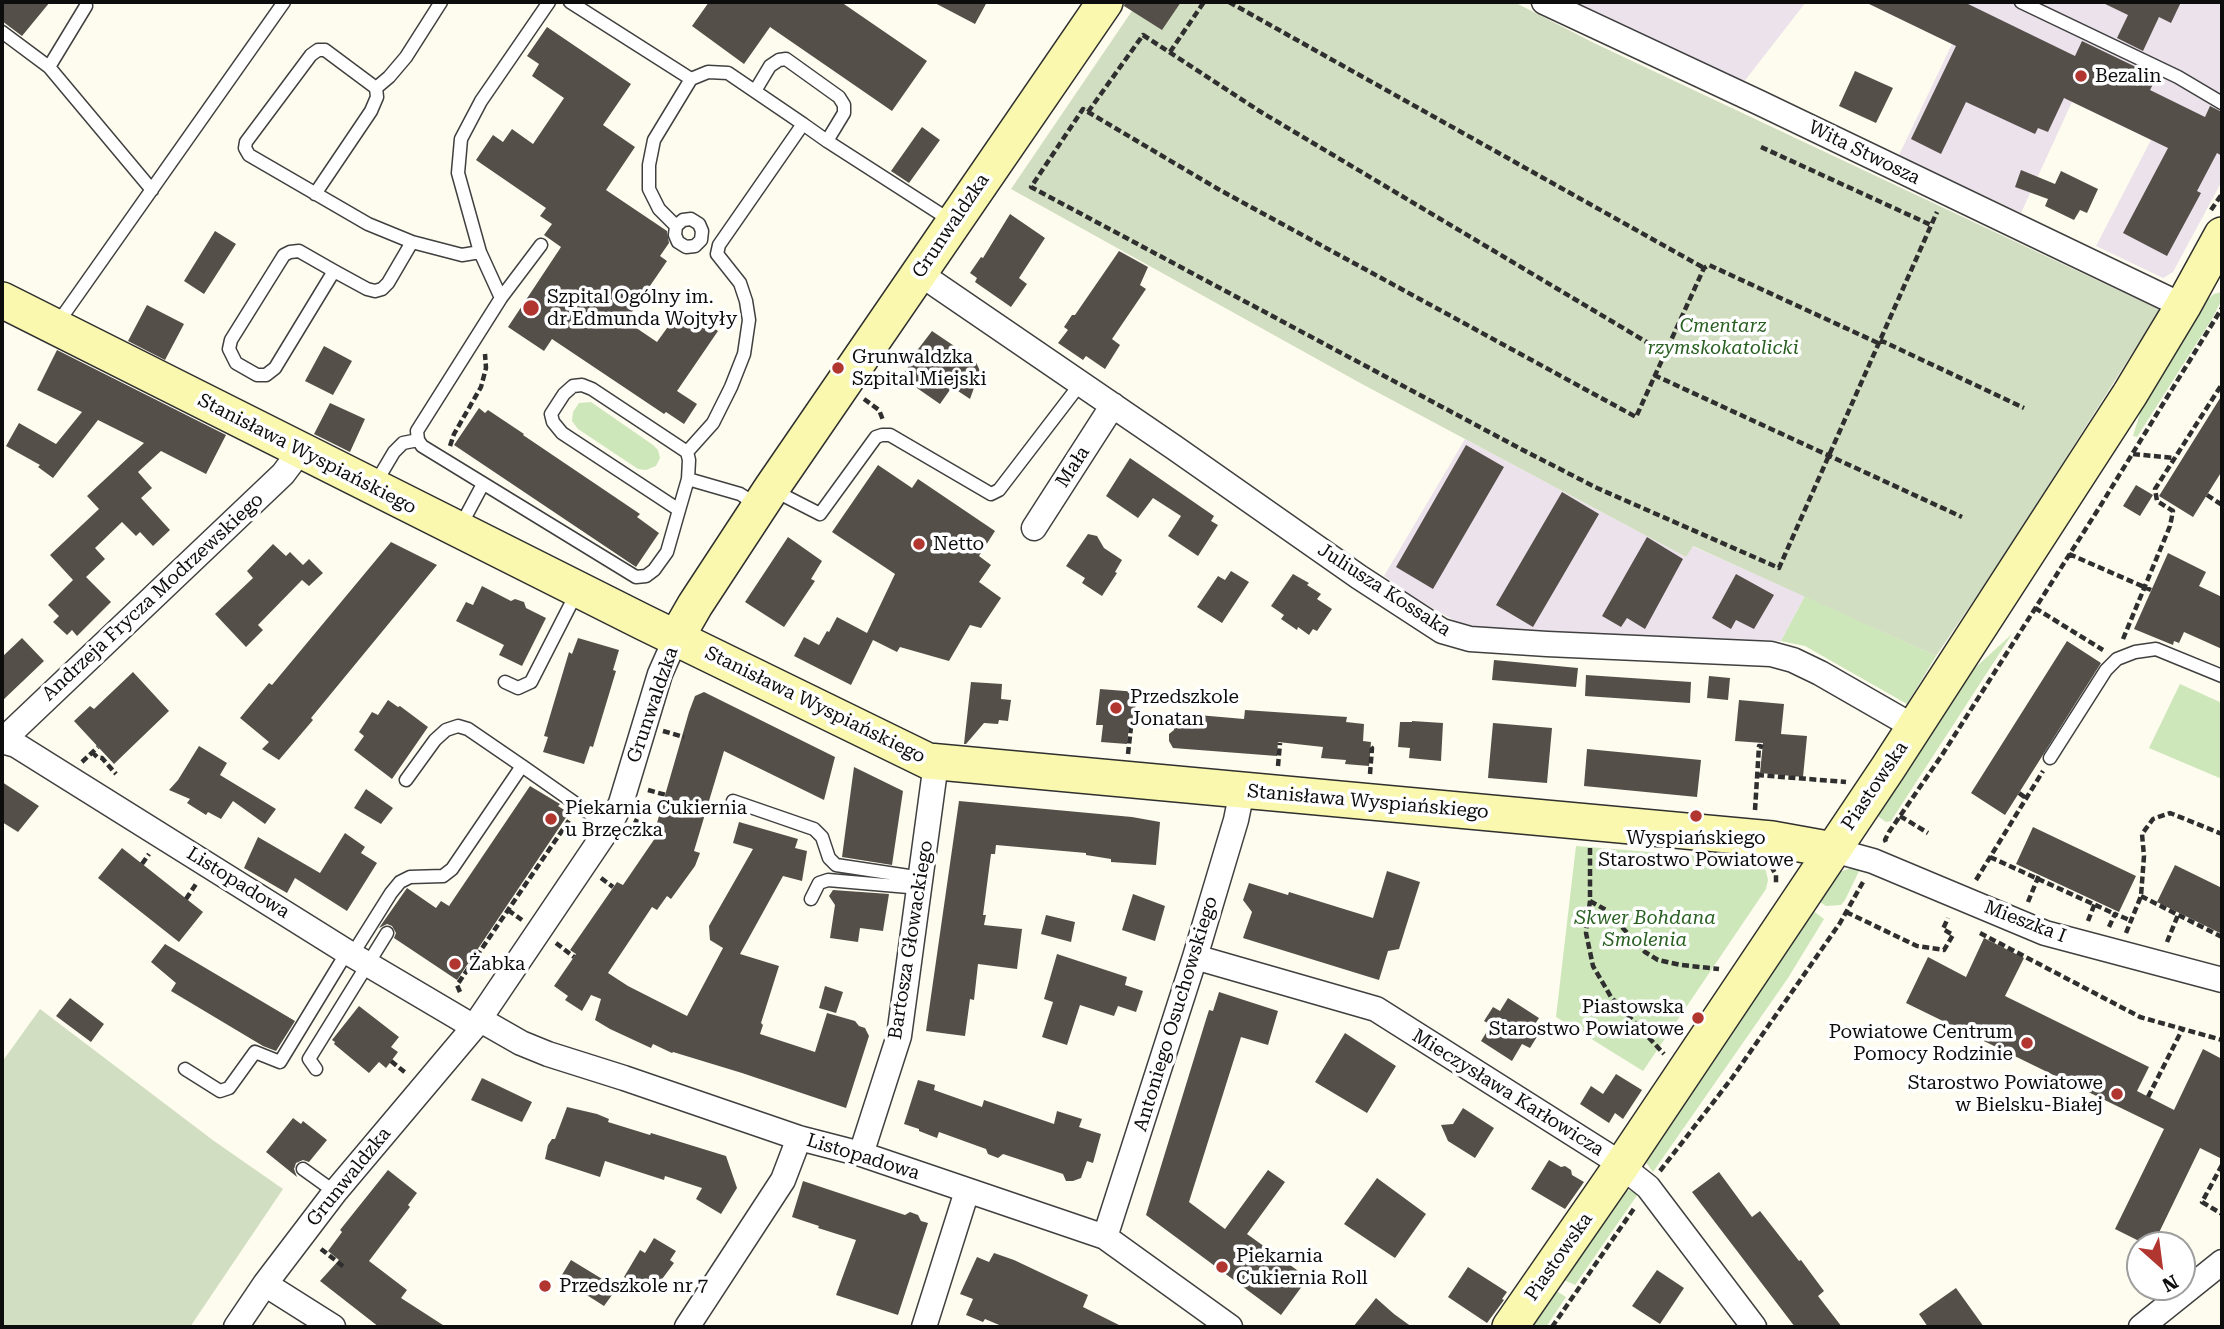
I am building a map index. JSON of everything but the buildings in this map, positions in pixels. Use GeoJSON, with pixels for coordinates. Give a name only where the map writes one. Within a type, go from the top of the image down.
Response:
{"type":"FeatureCollection","features":[{"type":"Feature","properties":{"kind":"street","name":"Grunwaldzka"},"geometry":{"type":"LineString","coordinates":[[236,1327],[335,1192],[476,1023],[609,828],[621,803],[660,674],[695,605],[765,497],[1105,2]]}},
{"type":"Feature","properties":{"kind":"street","name":"Wita Stwosza"},"geometry":{"type":"LineString","coordinates":[[1544,2],[2183,306]]}},
{"type":"Feature","properties":{"kind":"street","name":"Piastowska"},"geometry":{"type":"LineString","coordinates":[[1510,1327],[1635,1176],[1833,850],[2130,394],[2183,306],[2214,270],[2222,235]]}},
{"type":"Feature","properties":{"kind":"street","name":"Juliusza Kossaka"},"geometry":{"type":"LineString","coordinates":[[919,273],[1359,578],[1442,631],[1470,639],[1546,645],[1771,654],[1793,660],[1820,673],[1914,727]]}},
{"type":"Feature","properties":{"kind":"street","name":"Stanisława Wyspiańskiego"},"geometry":{"type":"LineString","coordinates":[[2,300],[578,590],[914,755],[936,763],[1758,837],[1833,850]]}},
{"type":"Feature","properties":{"kind":"street","name":"Mała"},"geometry":{"type":"LineString","coordinates":[[1034,528],[1113,405]]}},
{"type":"Feature","properties":{"kind":"street","name":"Andrzeja Frycza Modrzewskiego"},"geometry":{"type":"LineString","coordinates":[[2,741],[283,474],[301,450]]}},
{"type":"Feature","properties":{"kind":"street","name":"Listopadowa"},"geometry":{"type":"LineString","coordinates":[[2,741],[16,745],[356,957],[476,1023],[548,1054],[799,1138],[861,1154],[1105,1237],[1230,1327]]}},
{"type":"Feature","properties":{"kind":"street","name":"Bartosza Głowackiego"},"geometry":{"type":"LineString","coordinates":[[861,1154],[899,1037],[936,763]]}},
{"type":"Feature","properties":{"kind":"street","name":"Antoniego Osuchowskiego"},"geometry":{"type":"LineString","coordinates":[[1105,1237],[1195,957],[1236,820],[1242,790]]}},
{"type":"Feature","properties":{"kind":"street","name":"Mieszka I"},"geometry":{"type":"LineString","coordinates":[[1833,850],[1873,861],[2045,933],[2222,980]]}},
{"type":"Feature","properties":{"kind":"street","name":"Mieczysława Karłowicza"},"geometry":{"type":"LineString","coordinates":[[1195,957],[1376,1009],[1635,1176],[1754,1327]]}},
{"type":"Feature","properties":{"kind":"street"},"geometry":{"type":"LineString","coordinates":[[687,1327],[782,1180],[799,1138]]}},
{"type":"Feature","properties":{"kind":"street"},"geometry":{"type":"LineString","coordinates":[[924,1327],[967,1191]]}},
{"type":"Feature","properties":{"kind":"street"},"geometry":{"type":"LineString","coordinates":[[2141,1327],[2222,1262]]}},
{"type":"Feature","properties":{"kind":"street"},"geometry":{"type":"LineString","coordinates":[[265,1284],[333,1327]]}},
{"type":"Feature","properties":{"kind":"lane"},"geometry":{"type":"LineString","coordinates":[[55,327],[284,2]]}},
{"type":"Feature","properties":{"kind":"lane"},"geometry":{"type":"LineString","coordinates":[[376,89],[406,57],[441,2]]}},
{"type":"Feature","properties":{"kind":"lane"},"geometry":{"type":"LineString","coordinates":[[501,298],[480,252],[458,173],[461,139],[481,101],[549,2]]}},
{"type":"Feature","properties":{"kind":"lane"},"geometry":{"type":"LineString","coordinates":[[570,2],[691,79]]}},
{"type":"Feature","properties":{"kind":"lane"},"geometry":{"type":"LineString","coordinates":[[2021,2],[2178,77],[2222,103]]}},
{"type":"Feature","properties":{"kind":"lane"},"geometry":{"type":"LineString","coordinates":[[49,67],[86,6]]}},
{"type":"Feature","properties":{"kind":"lane"},"geometry":{"type":"LineString","coordinates":[[2,32],[49,67],[152,190]]}},
{"type":"Feature","properties":{"kind":"lane"},"geometry":{"type":"LineString","coordinates":[[315,194],[371,111],[377,97],[376,89],[325,50],[318,50],[311,55],[246,142],[245,148],[249,155],[315,194],[368,224],[412,242],[462,255],[480,252]]}},
{"type":"Feature","properties":{"kind":"lane"},"geometry":{"type":"LineString","coordinates":[[755,91],[770,66],[786,59],[839,97],[844,105],[844,113],[827,141]]}},
{"type":"Feature","properties":{"kind":"lane"},"geometry":{"type":"LineString","coordinates":[[676,226],[659,209],[649,189],[649,165],[654,140],[691,79],[708,72],[728,73],[954,223]]}},
{"type":"Feature","properties":{"kind":"lane"},"geometry":{"type":"LineString","coordinates":[[687,452],[713,424],[732,387],[744,354],[749,320],[746,301],[740,283],[718,254],[719,245],[803,124]]}},
{"type":"Feature","properties":{"kind":"lane"},"geometry":{"type":"LineString","coordinates":[[334,271],[275,368],[266,375],[257,375],[236,363],[229,349],[231,340],[284,255],[290,251],[299,251],[367,289],[382,289],[412,242]]}},
{"type":"Feature","properties":{"kind":"lane"},"geometry":{"type":"LineString","coordinates":[[541,245],[501,298],[417,431],[418,440],[422,446],[636,577],[646,576],[667,552],[688,479],[687,452],[592,389],[582,386],[573,386],[564,394],[551,414],[553,422],[562,433],[679,510]]}},
{"type":"Feature","properties":{"kind":"lane"},"geometry":{"type":"LineString","coordinates":[[688,479],[740,494],[765,497],[820,514],[876,437],[890,435],[991,494],[999,490],[1081,383]]}},
{"type":"Feature","properties":{"kind":"lane"},"geometry":{"type":"LineString","coordinates":[[373,487],[394,452],[403,443],[418,440]]}},
{"type":"Feature","properties":{"kind":"lane"},"geometry":{"type":"LineString","coordinates":[[458,530],[484,484]]}},
{"type":"Feature","properties":{"kind":"lane"},"geometry":{"type":"LineString","coordinates":[[506,682],[518,688],[530,682],[578,590]]}},
{"type":"Feature","properties":{"kind":"lane"},"geometry":{"type":"LineString","coordinates":[[2050,758],[2106,670],[2116,659],[2135,652],[2156,649],[2222,676]]}},
{"type":"Feature","properties":{"kind":"lane"},"geometry":{"type":"LineString","coordinates":[[406,780],[435,740],[446,730],[458,726],[468,729],[609,828]]}},
{"type":"Feature","properties":{"kind":"lane"},"geometry":{"type":"LineString","coordinates":[[316,1069],[309,1059],[356,957],[391,893],[400,882],[410,877],[443,876],[452,869],[522,766]]}},
{"type":"Feature","properties":{"kind":"lane"},"geometry":{"type":"LineString","coordinates":[[733,801],[814,829],[822,837],[829,858],[836,865],[921,883]]}},
{"type":"Feature","properties":{"kind":"lane"},"geometry":{"type":"LineString","coordinates":[[811,899],[820,883],[828,880],[921,883]]}},
{"type":"Feature","properties":{"kind":"lane"},"geometry":{"type":"LineString","coordinates":[[185,1069],[220,1091],[229,1087],[255,1052],[280,1062],[356,957],[387,933]]}},
{"type":"Feature","properties":{"kind":"lane"},"geometry":{"type":"LineString","coordinates":[[303,1168],[335,1192]]}},
{"type":"Feature","properties":{"kind":"path"},"geometry":{"type":"LineString","coordinates":[[1170,52],[1204,2]]}},
{"type":"Feature","properties":{"kind":"path"},"geometry":{"type":"LineString","coordinates":[[1229,2],[1704,268]]}},
{"type":"Feature","properties":{"kind":"path"},"geometry":{"type":"LineString","coordinates":[[1088,112],[1143,35],[1261,111],[1665,354]]}},
{"type":"Feature","properties":{"kind":"path"},"geometry":{"type":"LineString","coordinates":[[1947,192],[1931,225],[1879,342],[1830,455],[1779,568],[1597,488],[1031,187],[1083,109],[1218,189],[1636,417],[1704,268],[1709,265],[1879,342],[2024,408]]}},
{"type":"Feature","properties":{"kind":"path"},"geometry":{"type":"LineString","coordinates":[[1760,147],[1931,225]]}},
{"type":"Feature","properties":{"kind":"path"},"geometry":{"type":"LineString","coordinates":[[1890,851],[1885,840],[2133,454],[2222,308]]}},
{"type":"Feature","properties":{"kind":"path"},"geometry":{"type":"LineString","coordinates":[[451,464],[450,447],[454,434],[475,399],[486,368],[485,352],[478,335]]}},
{"type":"Feature","properties":{"kind":"path"},"geometry":{"type":"LineString","coordinates":[[1654,375],[1962,517]]}},
{"type":"Feature","properties":{"kind":"path"},"geometry":{"type":"LineString","coordinates":[[2035,608],[2116,659],[2170,526],[2173,511],[2157,501],[2155,489],[2222,384]]}},
{"type":"Feature","properties":{"kind":"path"},"geometry":{"type":"LineString","coordinates":[[857,396],[882,414],[883,435]]}},
{"type":"Feature","properties":{"kind":"path"},"geometry":{"type":"LineString","coordinates":[[2133,454],[2175,458]]}},
{"type":"Feature","properties":{"kind":"path"},"geometry":{"type":"LineString","coordinates":[[2207,495],[2222,505]]}},
{"type":"Feature","properties":{"kind":"path"},"geometry":{"type":"LineString","coordinates":[[2069,554],[2151,590]]}},
{"type":"Feature","properties":{"kind":"path"},"geometry":{"type":"LineString","coordinates":[[1128,763],[1131,727]]}},
{"type":"Feature","properties":{"kind":"path"},"geometry":{"type":"LineString","coordinates":[[663,731],[684,737]]}},
{"type":"Feature","properties":{"kind":"path"},"geometry":{"type":"LineString","coordinates":[[1278,777],[1280,743]]}},
{"type":"Feature","properties":{"kind":"path"},"geometry":{"type":"LineString","coordinates":[[85,759],[98,747]]}},
{"type":"Feature","properties":{"kind":"path"},"geometry":{"type":"LineString","coordinates":[[1369,785],[1371,747]]}},
{"type":"Feature","properties":{"kind":"path"},"geometry":{"type":"LineString","coordinates":[[1754,822],[1759,747],[1763,747]]}},
{"type":"Feature","properties":{"kind":"path"},"geometry":{"type":"LineString","coordinates":[[92,752],[102,758],[116,774]]}},
{"type":"Feature","properties":{"kind":"path"},"geometry":{"type":"LineString","coordinates":[[1972,886],[2050,758]]}},
{"type":"Feature","properties":{"kind":"path"},"geometry":{"type":"LineString","coordinates":[[1757,775],[1857,783]]}},
{"type":"Feature","properties":{"kind":"path"},"geometry":{"type":"LineString","coordinates":[[644,789],[666,795]]}},
{"type":"Feature","properties":{"kind":"path"},"geometry":{"type":"LineString","coordinates":[[2019,793],[2026,798]]}},
{"type":"Feature","properties":{"kind":"path"},"geometry":{"type":"LineString","coordinates":[[2115,914],[2108,931],[2125,936],[2141,896],[2144,856],[2142,834],[2152,819],[2170,813],[2222,834]]}},
{"type":"Feature","properties":{"kind":"path"},"geometry":{"type":"LineString","coordinates":[[1900,816],[1928,833]]}},
{"type":"Feature","properties":{"kind":"path"},"geometry":{"type":"LineString","coordinates":[[459,989],[457,985],[511,912],[572,817]]}},
{"type":"Feature","properties":{"kind":"path"},"geometry":{"type":"LineString","coordinates":[[634,819],[660,832]]}},
{"type":"Feature","properties":{"kind":"path"},"geometry":{"type":"LineString","coordinates":[[1590,841],[1590,901],[1586,933],[1593,966],[1611,997],[1667,1057]]}},
{"type":"Feature","properties":{"kind":"path"},"geometry":{"type":"LineString","coordinates":[[1990,857],[2038,876],[2132,921]]}},
{"type":"Feature","properties":{"kind":"path"},"geometry":{"type":"LineString","coordinates":[[1766,861],[1776,875],[1775,888]]}},
{"type":"Feature","properties":{"kind":"path"},"geometry":{"type":"LineString","coordinates":[[598,875],[614,887]]}},
{"type":"Feature","properties":{"kind":"path"},"geometry":{"type":"LineString","coordinates":[[2036,910],[2026,906],[2038,876]]}},
{"type":"Feature","properties":{"kind":"path"},"geometry":{"type":"LineString","coordinates":[[186,899],[201,878]]}},
{"type":"Feature","properties":{"kind":"path"},"geometry":{"type":"LineString","coordinates":[[1552,1327],[1635,1176],[1732,1078],[1846,912],[1863,882],[1872,883]]}},
{"type":"Feature","properties":{"kind":"path"},"geometry":{"type":"LineString","coordinates":[[2141,896],[2222,937]]}},
{"type":"Feature","properties":{"kind":"path"},"geometry":{"type":"LineString","coordinates":[[1590,901],[1606,910],[1645,952],[1658,960],[1719,969]]}},
{"type":"Feature","properties":{"kind":"path"},"geometry":{"type":"LineString","coordinates":[[2087,925],[2096,903]]}},
{"type":"Feature","properties":{"kind":"path"},"geometry":{"type":"LineString","coordinates":[[1846,912],[1917,946],[1944,950],[1953,935],[1943,929],[1948,918],[1938,911]]}},
{"type":"Feature","properties":{"kind":"path"},"geometry":{"type":"LineString","coordinates":[[2165,946],[2179,914]]}},
{"type":"Feature","properties":{"kind":"path"},"geometry":{"type":"LineString","coordinates":[[2077,922],[2097,928]]}},
{"type":"Feature","properties":{"kind":"path"},"geometry":{"type":"LineString","coordinates":[[1973,930],[2140,1017],[2222,1040]]}},
{"type":"Feature","properties":{"kind":"path"},"geometry":{"type":"LineString","coordinates":[[552,941],[574,957]]}},
{"type":"Feature","properties":{"kind":"path"},"geometry":{"type":"LineString","coordinates":[[1714,978],[1726,959]]}},
{"type":"Feature","properties":{"kind":"path"},"geometry":{"type":"LineString","coordinates":[[2148,1097],[2182,1030]]}},
{"type":"Feature","properties":{"kind":"path"},"geometry":{"type":"LineString","coordinates":[[391,1061],[408,1074]]}},
{"type":"Feature","properties":{"kind":"path"},"geometry":{"type":"LineString","coordinates":[[2222,1165],[2202,1202],[2222,1214]]}},
{"type":"Feature","properties":{"kind":"path"},"geometry":{"type":"LineString","coordinates":[[320,1248],[344,1267]]}},
{"type":"Feature","properties":{"kind":"shaded area"},"geometry":{"type":"Polygon","coordinates":[[[1572,2],[1806,2],[1743,83],[1572,2]]]}},
{"type":"Feature","properties":{"kind":"shaded area"},"geometry":{"type":"Polygon","coordinates":[[[1865,2],[2222,2],[2222,181],[2173,272],[2163,278],[2096,246],[2151,140],[2072,102],[2021,213],[1899,155],[1952,44],[1865,2]]]}},
{"type":"Feature","properties":{"kind":"shaded area"},"geometry":{"type":"Polygon","coordinates":[[[1465,439],[1686,557],[1692,546],[1805,596],[1781,641],[1487,629],[1457,622],[1411,596],[1384,576],[1465,439]]]}},
{"type":"Feature","properties":{"kind":"green space","name":"Cmentarz rzymskokatolicki"},"geometry":{"type":"Polygon","coordinates":[[[1138,2],[1514,2],[1594,43],[2159,311],[2001,560],[1936,656],[1693,546],[1686,557],[1362,384],[1011,189],[1138,2]]]}},
{"type":"Feature","properties":{"kind":"green space"},"geometry":{"type":"Polygon","coordinates":[[[2222,292],[2222,299],[2212,319],[2137,437],[2133,436],[2145,397],[2201,305],[2214,294],[2222,292]]]}},
{"type":"Feature","properties":{"kind":"green space"},"geometry":{"type":"Polygon","coordinates":[[[591,402],[653,445],[660,458],[656,466],[646,470],[638,469],[578,429],[572,421],[573,412],[579,403],[591,402]]]}},
{"type":"Feature","properties":{"kind":"green space"},"geometry":{"type":"Polygon","coordinates":[[[1805,596],[1936,656],[1907,704],[1805,646],[1781,641],[1805,596]]]}},
{"type":"Feature","properties":{"kind":"green space"},"geometry":{"type":"Polygon","coordinates":[[[2012,634],[1891,821],[1886,822],[1875,814],[1964,678],[2012,634]]]}},
{"type":"Feature","properties":{"kind":"green space"},"geometry":{"type":"Polygon","coordinates":[[[2180,684],[2222,703],[2222,779],[2149,748],[2180,684]]]}},
{"type":"Feature","properties":{"kind":"green space","name":"Skwer Bohdana Smolenia"},"geometry":{"type":"Polygon","coordinates":[[[1576,846],[1749,860],[1761,865],[1766,871],[1766,889],[1643,1071],[1556,1017],[1576,846]]]}},
{"type":"Feature","properties":{"kind":"green space"},"geometry":{"type":"Polygon","coordinates":[[[1861,867],[1841,905],[1826,906],[1817,900],[1835,874],[1861,867]]]}},
{"type":"Feature","properties":{"kind":"green space"},"geometry":{"type":"Polygon","coordinates":[[[1812,910],[1824,919],[1788,978],[1653,1172],[1645,1161],[1812,910]]]}},
{"type":"Feature","properties":{"kind":"green space"},"geometry":{"type":"Polygon","coordinates":[[[40,1009],[214,1141],[283,1189],[190,1327],[2,1327],[2,1062],[40,1009]]]}},
{"type":"Feature","properties":{"kind":"green space"},"geometry":{"type":"Polygon","coordinates":[[[1624,1190],[1640,1191],[1575,1285],[1562,1279],[1624,1190]]]}},
{"type":"Feature","properties":{"kind":"green space"},"geometry":{"type":"Polygon","coordinates":[[[1555,1290],[1566,1297],[1546,1327],[1531,1327],[1555,1290]]]}},
{"type":"Feature","properties":{"kind":"place","name":"Bezalin"},"geometry":{"type":"Point","coordinates":[2081,76]}},
{"type":"Feature","properties":{"kind":"place","name":"Szpital Ogólny im. dr Edmunda Wojtyły"},"geometry":{"type":"Point","coordinates":[531,308]}},
{"type":"Feature","properties":{"kind":"place","name":"Grunwaldzka Szpital Miejski"},"geometry":{"type":"Point","coordinates":[838,368]}},
{"type":"Feature","properties":{"kind":"place","name":"Netto"},"geometry":{"type":"Point","coordinates":[919,544]}},
{"type":"Feature","properties":{"kind":"place","name":"Przedszkole Jonatan"},"geometry":{"type":"Point","coordinates":[1116,708]}},
{"type":"Feature","properties":{"kind":"place","name":"Wyspiańskiego Starostwo Powiatowe"},"geometry":{"type":"Point","coordinates":[1696,816]}},
{"type":"Feature","properties":{"kind":"place","name":"Piekarnia Cukiernia u Brzęczka"},"geometry":{"type":"Point","coordinates":[551,819]}},
{"type":"Feature","properties":{"kind":"place","name":"Żabka"},"geometry":{"type":"Point","coordinates":[455,964]}},
{"type":"Feature","properties":{"kind":"place","name":"Piastowska Starostwo Powiatowe"},"geometry":{"type":"Point","coordinates":[1698,1018]}},
{"type":"Feature","properties":{"kind":"place","name":"Powiatowe Centrum Pomocy Rodzinie"},"geometry":{"type":"Point","coordinates":[2027,1043]}},
{"type":"Feature","properties":{"kind":"place","name":"Starostwo Powiatowe w Bielsku-Białej"},"geometry":{"type":"Point","coordinates":[2117,1094]}},
{"type":"Feature","properties":{"kind":"place","name":"Piekarnia Cukiernia Roll"},"geometry":{"type":"Point","coordinates":[1222,1267]}},
{"type":"Feature","properties":{"kind":"place","name":"Przedszkole nr 7"},"geometry":{"type":"Point","coordinates":[545,1286]}}]}
